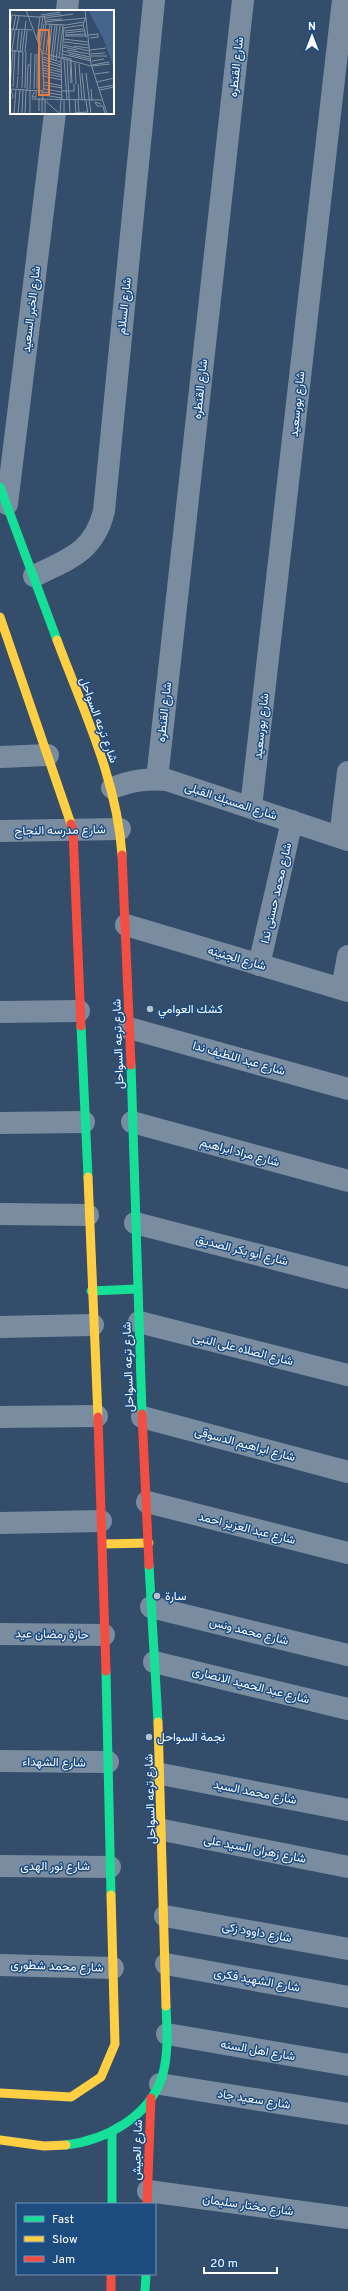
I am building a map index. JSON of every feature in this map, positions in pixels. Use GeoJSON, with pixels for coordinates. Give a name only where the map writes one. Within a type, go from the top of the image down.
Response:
{"type":"FeatureCollection","features":[{"type":"Feature","properties":{"kind":"main road","name":"شارع ترعه السواحل"},"geometry":{"type":"LineString","coordinates":[[0,2140],[57,2146],[86,2142],[112,2132],[140,2111],[155,2091],[165,2069],[168,2034],[162,1774],[150,1607],[149,1543],[138,1322],[126,925],[120,829],[112,788],[3,495]]}},
{"type":"Feature","properties":{"kind":"main road"},"geometry":{"type":"LineString","coordinates":[[0,2093],[71,2097],[101,2077],[115,2044],[103,1544],[92,1325],[73,830],[2,625]]}},
{"type":"Feature","properties":{"kind":"main road"},"geometry":{"type":"LineString","coordinates":[[91,1291],[137,1289]]}},
{"type":"Feature","properties":{"kind":"main road"},"geometry":{"type":"LineString","coordinates":[[103,1544],[149,1543]]}},
{"type":"Feature","properties":{"kind":"main road","name":"شارع الجيش"},"geometry":{"type":"LineString","coordinates":[[148,2198],[155,2091]]}},
{"type":"Feature","properties":{"kind":"main road","name":"شارع الجيش"},"geometry":{"type":"LineString","coordinates":[[112,2132],[112,2203]]}},
{"type":"Feature","properties":{"kind":"main road"},"geometry":{"type":"LineString","coordinates":[[111,2275],[111,2291]]}},
{"type":"Feature","properties":{"kind":"main road"},"geometry":{"type":"LineString","coordinates":[[145,2291],[146,2275]]}},
{"type":"Feature","properties":{"kind":"street"},"geometry":{"type":"LineString","coordinates":[[67,10],[68,0]]}},
{"type":"Feature","properties":{"kind":"street","name":"شارع السلام"},"geometry":{"type":"LineString","coordinates":[[34,576],[74,557],[89,545],[100,528],[104,511],[154,0]]}},
{"type":"Feature","properties":{"kind":"street","name":"شارع القنطره"},"geometry":{"type":"LineString","coordinates":[[156,779],[243,0]]}},
{"type":"Feature","properties":{"kind":"street","name":"شارع بورسعيد"},"geometry":{"type":"LineString","coordinates":[[251,807],[343,0]]}},
{"type":"Feature","properties":{"kind":"street","name":"شارع الخبر السعيد"},"geometry":{"type":"LineString","coordinates":[[3,495],[55,114]]}},
{"type":"Feature","properties":{"kind":"street"},"geometry":{"type":"LineString","coordinates":[[0,757],[48,755]]}},
{"type":"Feature","properties":{"kind":"street"},"geometry":{"type":"LineString","coordinates":[[344,838],[348,772]]}},
{"type":"Feature","properties":{"kind":"street","name":"شارع المسبك القبلى"},"geometry":{"type":"LineString","coordinates":[[112,788],[129,781],[156,779],[177,783],[344,838]]}},
{"type":"Feature","properties":{"kind":"street","name":"شارع محمد حسنى ندا"},"geometry":{"type":"LineString","coordinates":[[259,965],[292,821]]}},
{"type":"Feature","properties":{"kind":"street","name":"شارع مدرسه النجاح"},"geometry":{"type":"LineString","coordinates":[[0,831],[120,829]]}},
{"type":"Feature","properties":{"kind":"street","name":"شارع الجنينه"},"geometry":{"type":"LineString","coordinates":[[126,925],[345,990]]}},
{"type":"Feature","properties":{"kind":"street"},"geometry":{"type":"LineString","coordinates":[[345,990],[348,956]]}},
{"type":"Feature","properties":{"kind":"street"},"geometry":{"type":"LineString","coordinates":[[0,1012],[80,1011]]}},
{"type":"Feature","properties":{"kind":"street","name":"شارع عبد اللطيف ندا"},"geometry":{"type":"LineString","coordinates":[[129,1028],[348,1089]]}},
{"type":"Feature","properties":{"kind":"street"},"geometry":{"type":"LineString","coordinates":[[0,1123],[84,1122]]}},
{"type":"Feature","properties":{"kind":"street","name":"شارع مراد ابراهيم"},"geometry":{"type":"LineString","coordinates":[[132,1122],[348,1181]]}},
{"type":"Feature","properties":{"kind":"street"},"geometry":{"type":"LineString","coordinates":[[0,1214],[88,1215]]}},
{"type":"Feature","properties":{"kind":"street","name":"شارع أبو بكر الصديق"},"geometry":{"type":"LineString","coordinates":[[135,1223],[348,1278]]}},
{"type":"Feature","properties":{"kind":"street","name":"شارع الصلاه على النبى"},"geometry":{"type":"LineString","coordinates":[[138,1322],[348,1375]]}},
{"type":"Feature","properties":{"kind":"street"},"geometry":{"type":"LineString","coordinates":[[0,1327],[92,1325]]}},
{"type":"Feature","properties":{"kind":"street"},"geometry":{"type":"LineString","coordinates":[[0,1417],[97,1416]]}},
{"type":"Feature","properties":{"kind":"street","name":"شارع ابراهيم الدسوقى"},"geometry":{"type":"LineString","coordinates":[[142,1417],[348,1472]]}},
{"type":"Feature","properties":{"kind":"street","name":"شارع عبد العزيز احمد"},"geometry":{"type":"LineString","coordinates":[[147,1502],[348,1553]]}},
{"type":"Feature","properties":{"kind":"street"},"geometry":{"type":"LineString","coordinates":[[0,1523],[101,1521]]}},
{"type":"Feature","properties":{"kind":"street","name":"شارع محمد ونس"},"geometry":{"type":"LineString","coordinates":[[150,1607],[348,1655]]}},
{"type":"Feature","properties":{"kind":"street","name":"حارة رمضان عيد"},"geometry":{"type":"LineString","coordinates":[[0,1634],[104,1635]]}},
{"type":"Feature","properties":{"kind":"street","name":"شارع عبد الحميد الانصارى"},"geometry":{"type":"LineString","coordinates":[[154,1662],[348,1709]]}},
{"type":"Feature","properties":{"kind":"street","name":"شارع الشهداء"},"geometry":{"type":"LineString","coordinates":[[0,1761],[108,1762]]}},
{"type":"Feature","properties":{"kind":"street","name":"شارع محمد السيد"},"geometry":{"type":"LineString","coordinates":[[162,1774],[348,1810]]}},
{"type":"Feature","properties":{"kind":"street","name":"شارع زهران السيد على"},"geometry":{"type":"LineString","coordinates":[[163,1830],[348,1868]]}},
{"type":"Feature","properties":{"kind":"street","name":"شارع نور الهدى"},"geometry":{"type":"LineString","coordinates":[[0,1866],[110,1867]]}},
{"type":"Feature","properties":{"kind":"street","name":"شارع داوود زكى"},"geometry":{"type":"LineString","coordinates":[[165,1916],[348,1949]]}},
{"type":"Feature","properties":{"kind":"street","name":"شارع الشهيد فكرى"},"geometry":{"type":"LineString","coordinates":[[166,1964],[348,1997]]}},
{"type":"Feature","properties":{"kind":"street","name":"شارع محمد شطورى"},"geometry":{"type":"LineString","coordinates":[[0,1965],[113,1968]]}},
{"type":"Feature","properties":{"kind":"street","name":"شارع اهل السنه"},"geometry":{"type":"LineString","coordinates":[[168,2034],[348,2065]]}},
{"type":"Feature","properties":{"kind":"street","name":"شارع سعيد جاد"},"geometry":{"type":"LineString","coordinates":[[155,2091],[348,2114]]}},
{"type":"Feature","properties":{"kind":"street","name":"شارع مختار سليمان"},"geometry":{"type":"LineString","coordinates":[[148,2198],[348,2218]]}},
{"type":"Feature","properties":{"kind":"traffic: fast"},"geometry":{"type":"LineString","coordinates":[[0,487],[57,640]]}},
{"type":"Feature","properties":{"kind":"traffic: fast"},"geometry":{"type":"LineString","coordinates":[[81,1026],[88,1177]]}},
{"type":"Feature","properties":{"kind":"traffic: fast"},"geometry":{"type":"LineString","coordinates":[[131,1065],[142,1414]]}},
{"type":"Feature","properties":{"kind":"traffic: fast"},"geometry":{"type":"LineString","coordinates":[[91,1291],[137,1289]]}},
{"type":"Feature","properties":{"kind":"traffic: fast"},"geometry":{"type":"LineString","coordinates":[[149,1565],[158,1722]]}},
{"type":"Feature","properties":{"kind":"traffic: fast"},"geometry":{"type":"LineString","coordinates":[[106,1671],[111,1895]]}},
{"type":"Feature","properties":{"kind":"traffic: fast"},"geometry":{"type":"LineString","coordinates":[[66,2145],[96,2138],[111,2132],[136,2115],[147,2104],[156,2091],[162,2077],[166,2059],[166,2006]]}},
{"type":"Feature","properties":{"kind":"traffic: fast"},"geometry":{"type":"LineString","coordinates":[[112,2132],[112,2203]]}},
{"type":"Feature","properties":{"kind":"traffic: fast"},"geometry":{"type":"LineString","coordinates":[[145,2291],[146,2275]]}},
{"type":"Feature","properties":{"kind":"traffic: slow"},"geometry":{"type":"LineString","coordinates":[[0,617],[71,824]]}},
{"type":"Feature","properties":{"kind":"traffic: slow"},"geometry":{"type":"LineString","coordinates":[[57,640],[88,719],[106,772],[119,827],[122,855]]}},
{"type":"Feature","properties":{"kind":"traffic: slow"},"geometry":{"type":"LineString","coordinates":[[88,1177],[98,1417]]}},
{"type":"Feature","properties":{"kind":"traffic: slow"},"geometry":{"type":"LineString","coordinates":[[103,1544],[149,1543]]}},
{"type":"Feature","properties":{"kind":"traffic: slow"},"geometry":{"type":"LineString","coordinates":[[158,1722],[166,2006]]}},
{"type":"Feature","properties":{"kind":"traffic: slow"},"geometry":{"type":"LineString","coordinates":[[0,2093],[71,2097],[101,2077],[115,2044],[111,1895]]}},
{"type":"Feature","properties":{"kind":"traffic: slow"},"geometry":{"type":"LineString","coordinates":[[0,2140],[44,2146],[66,2145]]}},
{"type":"Feature","properties":{"kind":"traffic: jam"},"geometry":{"type":"LineString","coordinates":[[71,824],[73,830],[81,1026]]}},
{"type":"Feature","properties":{"kind":"traffic: jam"},"geometry":{"type":"LineString","coordinates":[[122,855],[131,1065]]}},
{"type":"Feature","properties":{"kind":"traffic: jam"},"geometry":{"type":"LineString","coordinates":[[142,1414],[149,1565]]}},
{"type":"Feature","properties":{"kind":"traffic: jam"},"geometry":{"type":"LineString","coordinates":[[98,1417],[106,1671]]}},
{"type":"Feature","properties":{"kind":"traffic: jam"},"geometry":{"type":"LineString","coordinates":[[147,2203],[151,2098]]}},
{"type":"Feature","properties":{"kind":"traffic: jam"},"geometry":{"type":"LineString","coordinates":[[111,2275],[111,2291]]}},
{"type":"Feature","properties":{"kind":"place","name":"كشك العوامي"},"geometry":{"type":"Point","coordinates":[150,1009]}},
{"type":"Feature","properties":{"kind":"place","name":"سارة"},"geometry":{"type":"Point","coordinates":[157,1596]}},
{"type":"Feature","properties":{"kind":"place","name":"نجمة السواحل"},"geometry":{"type":"Point","coordinates":[149,1737]}}]}
